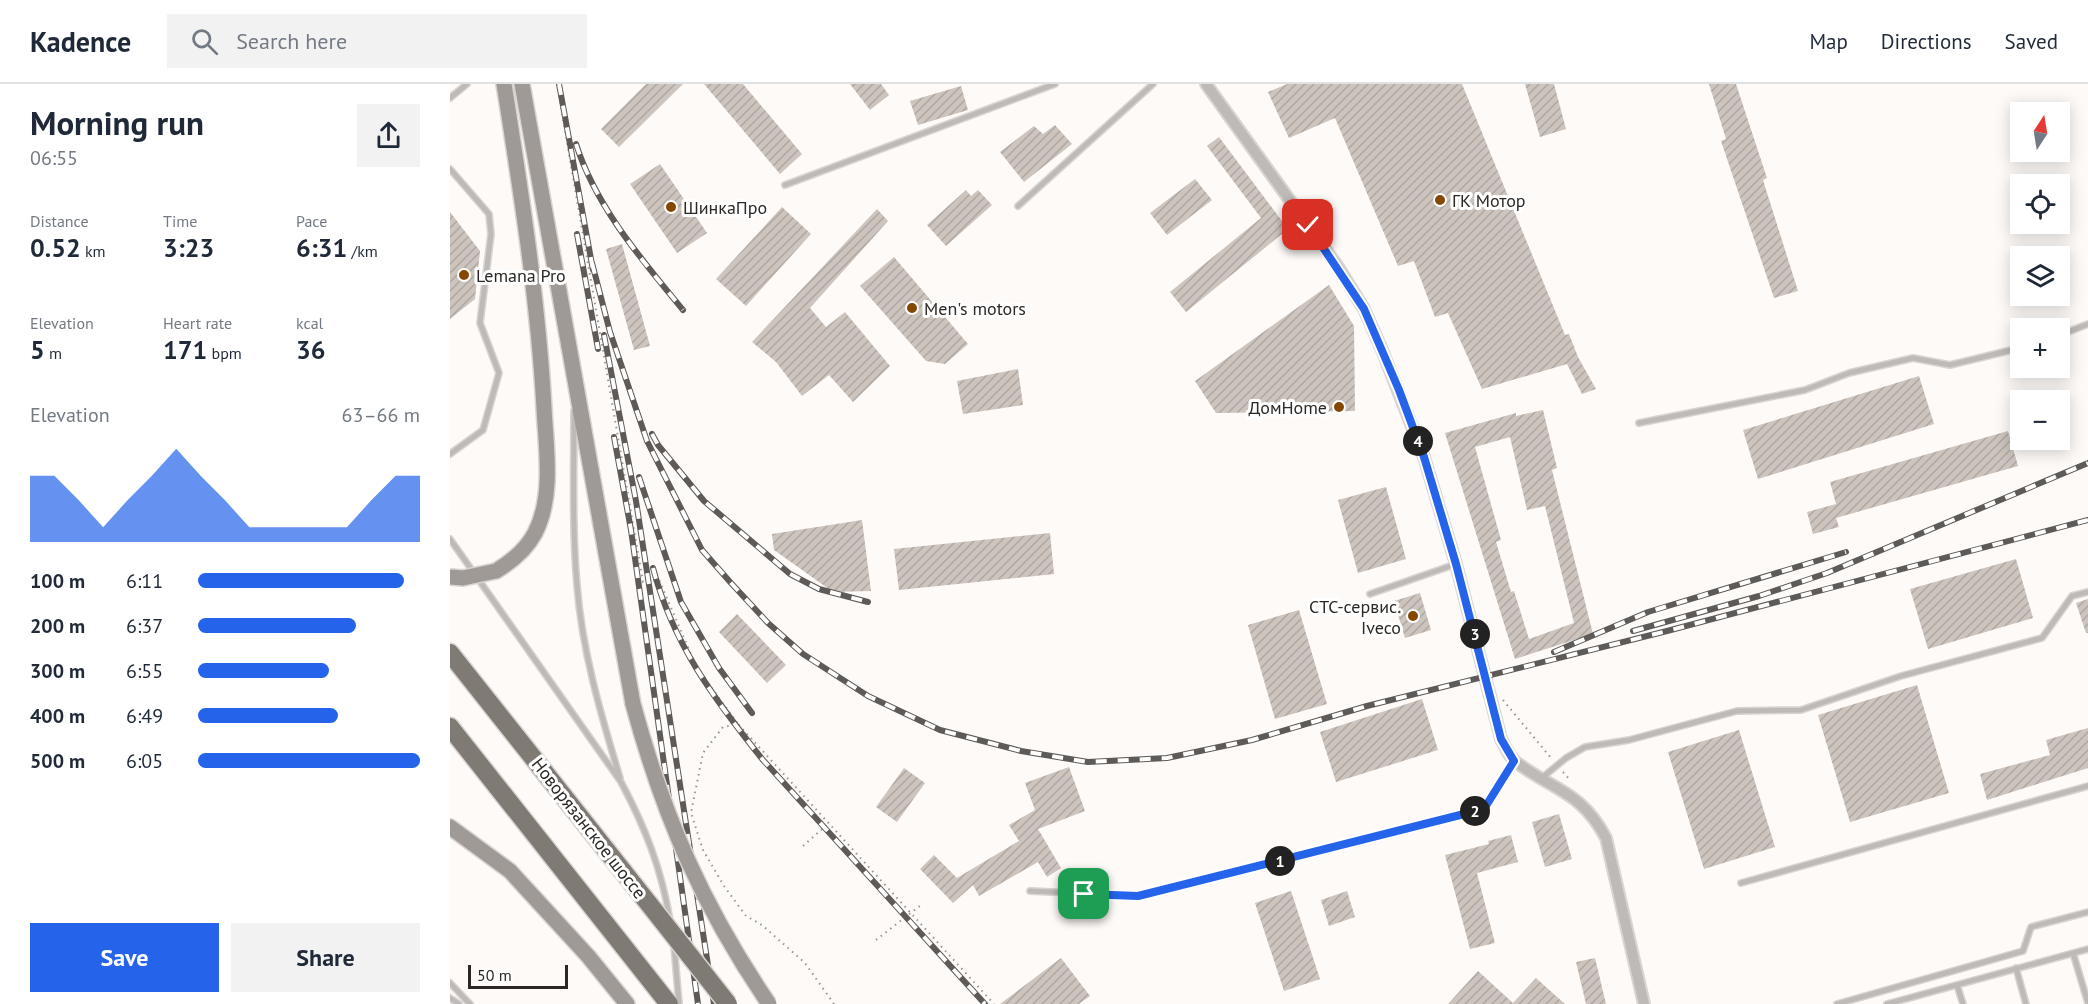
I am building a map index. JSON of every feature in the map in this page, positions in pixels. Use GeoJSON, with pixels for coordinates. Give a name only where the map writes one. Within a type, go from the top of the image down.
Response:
{"type":"FeatureCollection","features":[{"type":"Feature","properties":{"kind":"highway","name":"Новорязанское шоссе"},"geometry":{"type":"LineString","coordinates":[[450,653],[728,1004]]}},
{"type":"Feature","properties":{"kind":"highway"},"geometry":{"type":"LineString","coordinates":[[450,727],[669,1004]]}},
{"type":"Feature","properties":{"kind":"main road"},"geometry":{"type":"LineString","coordinates":[[450,577],[463,578],[496,571],[510,562],[535,533],[544,504],[547,464],[539,323],[504,84]]}},
{"type":"Feature","properties":{"kind":"main road"},"geometry":{"type":"LineString","coordinates":[[522,84],[633,704],[651,771],[685,858],[726,938],[770,1004]]}},
{"type":"Feature","properties":{"kind":"main road"},"geometry":{"type":"LineString","coordinates":[[450,827],[510,871],[588,956],[627,1004]]}},
{"type":"Feature","properties":{"kind":"street"},"geometry":{"type":"LineString","coordinates":[[1206,84],[1338,267],[1364,309],[1424,457],[1456,564],[1501,739],[1514,761],[1575,797],[1595,816],[1606,838],[1644,1004]]}},
{"type":"Feature","properties":{"kind":"lane"},"geometry":{"type":"LineString","coordinates":[[450,98],[467,84]]}},
{"type":"Feature","properties":{"kind":"lane"},"geometry":{"type":"LineString","coordinates":[[784,185],[1055,84]]}},
{"type":"Feature","properties":{"kind":"lane"},"geometry":{"type":"LineString","coordinates":[[1018,206],[1153,84]]}},
{"type":"Feature","properties":{"kind":"lane"},"geometry":{"type":"LineString","coordinates":[[450,169],[489,214],[491,234],[480,323],[499,373],[483,430],[450,454]]}},
{"type":"Feature","properties":{"kind":"lane"},"geometry":{"type":"LineString","coordinates":[[2070,331],[2088,324]]}},
{"type":"Feature","properties":{"kind":"lane"},"geometry":{"type":"LineString","coordinates":[[1640,423],[1805,390],[1849,373],[1913,358],[1950,364],[2010,350]]}},
{"type":"Feature","properties":{"kind":"lane"},"geometry":{"type":"LineString","coordinates":[[573,361],[577,586],[586,650],[604,728],[621,782]]}},
{"type":"Feature","properties":{"kind":"lane"},"geometry":{"type":"LineString","coordinates":[[450,539],[621,782],[643,825],[657,861],[675,952],[679,1004]]}},
{"type":"Feature","properties":{"kind":"lane"},"geometry":{"type":"LineString","coordinates":[[1370,594],[1456,564]]}},
{"type":"Feature","properties":{"kind":"lane"},"geometry":{"type":"LineString","coordinates":[[1543,777],[1585,747],[1629,740],[1737,711],[1801,710],[1901,676],[2042,638],[2072,596],[2088,592]]}},
{"type":"Feature","properties":{"kind":"lane"},"geometry":{"type":"LineString","coordinates":[[1030,891],[1138,896],[1484,809],[1514,761]]}},
{"type":"Feature","properties":{"kind":"lane"},"geometry":{"type":"LineString","coordinates":[[1741,883],[2088,786]]}},
{"type":"Feature","properties":{"kind":"lane"},"geometry":{"type":"LineString","coordinates":[[1837,1004],[2023,951],[2031,927],[2088,912]]}},
{"type":"Feature","properties":{"kind":"lane"},"geometry":{"type":"LineString","coordinates":[[1890,1004],[2088,949]]}},
{"type":"Feature","properties":{"kind":"lane"},"geometry":{"type":"LineString","coordinates":[[2073,953],[2088,1003]]}},
{"type":"Feature","properties":{"kind":"lane"},"geometry":{"type":"LineString","coordinates":[[2016,968],[2026,1004]]}},
{"type":"Feature","properties":{"kind":"lane"},"geometry":{"type":"LineString","coordinates":[[450,983],[470,1004]]}},
{"type":"Feature","properties":{"kind":"lane"},"geometry":{"type":"LineString","coordinates":[[1957,985],[1963,1004]]}},
{"type":"Feature","properties":{"kind":"lane"},"geometry":{"type":"LineString","coordinates":[[450,998],[459,1004]]}},
{"type":"Feature","properties":{"kind":"path"},"geometry":{"type":"LineString","coordinates":[[557,84],[644,582],[659,580],[697,668],[738,724],[994,1004]]}},
{"type":"Feature","properties":{"kind":"path"},"geometry":{"type":"LineString","coordinates":[[1498,694],[1571,782]]}},
{"type":"Feature","properties":{"kind":"path"},"geometry":{"type":"LineString","coordinates":[[738,724],[723,727],[703,753],[691,813],[703,850],[724,886],[746,916],[762,925],[805,963],[834,1004]]}},
{"type":"Feature","properties":{"kind":"path"},"geometry":{"type":"LineString","coordinates":[[803,846],[829,823]]}},
{"type":"Feature","properties":{"kind":"path"},"geometry":{"type":"LineString","coordinates":[[876,940],[921,905]]}},
{"type":"Feature","properties":{"kind":"building"},"geometry":{"type":"Polygon","coordinates":[[[646,84],[683,84],[619,147],[601,129],[646,84]]]}},
{"type":"Feature","properties":{"kind":"building"},"geometry":{"type":"Polygon","coordinates":[[[704,84],[743,84],[802,154],[780,174],[704,84]]]}},
{"type":"Feature","properties":{"kind":"building"},"geometry":{"type":"Polygon","coordinates":[[[850,84],[881,84],[889,95],[870,110],[850,84]]]}},
{"type":"Feature","properties":{"kind":"building","name":"ГК Мотор"},"geometry":{"type":"Polygon","coordinates":[[[1287,84],[1462,84],[1565,335],[1569,334],[1578,357],[1596,389],[1582,394],[1567,364],[1482,389],[1448,313],[1435,317],[1414,261],[1398,266],[1335,118],[1289,138],[1268,92],[1287,84]]]}},
{"type":"Feature","properties":{"kind":"building"},"geometry":{"type":"Polygon","coordinates":[[[1525,84],[1554,84],[1566,129],[1540,137],[1525,84]]]}},
{"type":"Feature","properties":{"kind":"building"},"geometry":{"type":"Polygon","coordinates":[[[1709,84],[1736,84],[1767,178],[1763,180],[1798,291],[1774,298],[1721,141],[1726,139],[1709,84]]]}},
{"type":"Feature","properties":{"kind":"building"},"geometry":{"type":"Polygon","coordinates":[[[961,86],[968,110],[918,125],[910,101],[961,86]]]}},
{"type":"Feature","properties":{"kind":"building"},"geometry":{"type":"Polygon","coordinates":[[[1055,125],[1072,144],[1024,182],[1000,152],[1034,126],[1043,134],[1055,125]]]}},
{"type":"Feature","properties":{"kind":"building"},"geometry":{"type":"Polygon","coordinates":[[[1219,137],[1288,229],[1186,312],[1170,292],[1261,218],[1207,146],[1219,137]]]}},
{"type":"Feature","properties":{"kind":"building"},"geometry":{"type":"Polygon","coordinates":[[[660,164],[707,233],[677,253],[630,184],[660,164]]]}},
{"type":"Feature","properties":{"kind":"building"},"geometry":{"type":"Polygon","coordinates":[[[1195,179],[1212,200],[1167,235],[1150,213],[1195,179]]]}},
{"type":"Feature","properties":{"kind":"building"},"geometry":{"type":"Polygon","coordinates":[[[966,190],[971,196],[978,190],[992,205],[946,246],[927,225],[966,190]]]}},
{"type":"Feature","properties":{"kind":"building"},"geometry":{"type":"Polygon","coordinates":[[[782,207],[811,234],[746,306],[716,279],[782,207]]]}},
{"type":"Feature","properties":{"kind":"building"},"geometry":{"type":"Polygon","coordinates":[[[877,209],[888,221],[810,308],[826,327],[845,312],[890,366],[853,402],[829,375],[802,396],[776,362],[752,342],[877,209]]]}},
{"type":"Feature","properties":{"kind":"building","name":"Lemana Pro"},"geometry":{"type":"Polygon","coordinates":[[[450,212],[480,251],[475,299],[450,319],[450,212]]]}},
{"type":"Feature","properties":{"kind":"building"},"geometry":{"type":"Polygon","coordinates":[[[622,244],[650,346],[634,350],[606,249],[622,244]]]}},
{"type":"Feature","properties":{"kind":"building"},"geometry":{"type":"Polygon","coordinates":[[[894,257],[968,344],[945,364],[926,361],[860,286],[894,257]]]}},
{"type":"Feature","properties":{"kind":"building"},"geometry":{"type":"Polygon","coordinates":[[[1329,285],[1354,326],[1355,411],[1216,413],[1195,381],[1329,285]]]}},
{"type":"Feature","properties":{"kind":"building"},"geometry":{"type":"Polygon","coordinates":[[[1018,369],[1023,405],[963,414],[957,381],[1018,369]]]}},
{"type":"Feature","properties":{"kind":"building"},"geometry":{"type":"Polygon","coordinates":[[[1919,376],[1934,424],[1758,479],[1743,430],[1919,376]]]}},
{"type":"Feature","properties":{"kind":"building"},"geometry":{"type":"Polygon","coordinates":[[[1543,410],[1557,468],[1552,470],[1593,634],[1515,659],[1445,433],[1516,413],[1516,416],[1543,410]],[[1510,437],[1475,447],[1501,540],[1496,542],[1511,592],[1514,591],[1529,639],[1574,623],[1545,506],[1527,510],[1510,437]]]}},
{"type":"Feature","properties":{"kind":"building"},"geometry":{"type":"Polygon","coordinates":[[[2008,431],[2010,450],[2013,450],[2018,466],[1836,518],[1839,527],[1813,534],[1807,512],[1836,504],[1830,482],[2008,431]]]}},
{"type":"Feature","properties":{"kind":"building"},"geometry":{"type":"Polygon","coordinates":[[[1386,487],[1406,559],[1358,573],[1338,500],[1386,487]]]}},
{"type":"Feature","properties":{"kind":"building"},"geometry":{"type":"Polygon","coordinates":[[[862,520],[871,591],[833,592],[774,550],[772,534],[862,520]]]}},
{"type":"Feature","properties":{"kind":"building"},"geometry":{"type":"Polygon","coordinates":[[[1050,533],[1054,574],[899,590],[894,549],[1050,533]]]}},
{"type":"Feature","properties":{"kind":"building"},"geometry":{"type":"Polygon","coordinates":[[[2016,559],[2033,618],[1928,649],[1910,589],[2016,559]]]}},
{"type":"Feature","properties":{"kind":"building","name":"СТС-сервис. Iveco"},"geometry":{"type":"Polygon","coordinates":[[[1420,593],[1431,630],[1405,638],[1394,601],[1420,593]]]}},
{"type":"Feature","properties":{"kind":"building"},"geometry":{"type":"Polygon","coordinates":[[[2088,599],[2088,633],[2086,633],[2076,603],[2088,599]]]}},
{"type":"Feature","properties":{"kind":"building"},"geometry":{"type":"Polygon","coordinates":[[[1299,610],[1327,704],[1275,719],[1248,625],[1299,610]]]}},
{"type":"Feature","properties":{"kind":"building"},"geometry":{"type":"Polygon","coordinates":[[[737,614],[786,665],[767,683],[719,632],[737,614]]]}},
{"type":"Feature","properties":{"kind":"building"},"geometry":{"type":"Polygon","coordinates":[[[1917,685],[1949,793],[1850,822],[1818,715],[1917,685]]]}},
{"type":"Feature","properties":{"kind":"building"},"geometry":{"type":"Polygon","coordinates":[[[1422,699],[1438,750],[1336,782],[1320,732],[1422,699]]]}},
{"type":"Feature","properties":{"kind":"building"},"geometry":{"type":"Polygon","coordinates":[[[2088,728],[2088,768],[1987,800],[1980,774],[2050,755],[2046,740],[2088,728]]]}},
{"type":"Feature","properties":{"kind":"building"},"geometry":{"type":"Polygon","coordinates":[[[1739,730],[1775,847],[1704,869],[1668,752],[1739,730]]]}},
{"type":"Feature","properties":{"kind":"building"},"geometry":{"type":"Polygon","coordinates":[[[1069,767],[1085,811],[1038,829],[1061,868],[1047,877],[1038,862],[979,896],[973,885],[953,903],[920,869],[934,855],[957,878],[1019,841],[1009,825],[1035,810],[1025,783],[1069,767]]]}},
{"type":"Feature","properties":{"kind":"building"},"geometry":{"type":"Polygon","coordinates":[[[904,768],[925,783],[897,822],[876,807],[904,768]]]}},
{"type":"Feature","properties":{"kind":"building"},"geometry":{"type":"Polygon","coordinates":[[[1559,814],[1572,859],[1545,867],[1532,822],[1559,814]]]}},
{"type":"Feature","properties":{"kind":"building"},"geometry":{"type":"Polygon","coordinates":[[[1511,835],[1518,862],[1477,873],[1495,943],[1470,949],[1445,855],[1489,844],[1488,841],[1511,835]]]}},
{"type":"Feature","properties":{"kind":"building"},"geometry":{"type":"Polygon","coordinates":[[[1291,891],[1320,979],[1284,991],[1255,903],[1291,891]]]}},
{"type":"Feature","properties":{"kind":"building"},"geometry":{"type":"Polygon","coordinates":[[[1347,891],[1355,917],[1329,926],[1321,900],[1347,891]]]}},
{"type":"Feature","properties":{"kind":"building"},"geometry":{"type":"Polygon","coordinates":[[[1061,958],[1090,996],[1079,1004],[1000,1004],[1061,958]]]}},
{"type":"Feature","properties":{"kind":"building"},"geometry":{"type":"Polygon","coordinates":[[[1595,958],[1606,1004],[1586,1004],[1576,962],[1595,958]]]}},
{"type":"Feature","properties":{"kind":"building"},"geometry":{"type":"Polygon","coordinates":[[[1478,971],[1513,1003],[1536,978],[1565,1004],[1448,1004],[1478,971]]]}},
{"type":"Feature","properties":{"kind":"railway"},"geometry":{"type":"LineString","coordinates":[[559,84],[593,270]]}},
{"type":"Feature","properties":{"kind":"railway"},"geometry":{"type":"LineString","coordinates":[[576,144],[595,189],[608,211],[636,252],[683,310]]}},
{"type":"Feature","properties":{"kind":"railway"},"geometry":{"type":"LineString","coordinates":[[577,234],[598,349]]}},
{"type":"Feature","properties":{"kind":"railway"},"geometry":{"type":"LineString","coordinates":[[592,263],[610,332],[647,441],[702,550],[731,583],[768,623],[803,654],[868,696],[940,730],[1021,751],[1088,762],[1167,758],[1252,740],[1367,706],[1667,631],[2088,520]]}},
{"type":"Feature","properties":{"kind":"railway"},"geometry":{"type":"LineString","coordinates":[[604,335],[636,501],[714,1004]]}},
{"type":"Feature","properties":{"kind":"railway"},"geometry":{"type":"LineString","coordinates":[[652,434],[658,445],[704,501],[790,574],[819,589],[868,602]]}},
{"type":"Feature","properties":{"kind":"railway"},"geometry":{"type":"LineString","coordinates":[[614,437],[631,530],[698,1004]]}},
{"type":"Feature","properties":{"kind":"railway"},"geometry":{"type":"LineString","coordinates":[[1633,631],[1759,596],[1827,573],[2088,463]]}},
{"type":"Feature","properties":{"kind":"railway"},"geometry":{"type":"LineString","coordinates":[[639,477],[681,602],[719,668],[752,713]]}},
{"type":"Feature","properties":{"kind":"railway"},"geometry":{"type":"LineString","coordinates":[[1554,652],[1648,612],[1846,552]]}},
{"type":"Feature","properties":{"kind":"railway"},"geometry":{"type":"LineString","coordinates":[[653,568],[661,596],[684,646],[697,670],[728,715],[763,760],[985,1004]]}},
{"type":"Feature","properties":{"kind":"place","name":"ГК Мотор"},"geometry":{"type":"Point","coordinates":[1440,200]}},
{"type":"Feature","properties":{"kind":"place","name":"ШинкаПро"},"geometry":{"type":"Point","coordinates":[671,207]}},
{"type":"Feature","properties":{"kind":"place","name":"Lemana Pro"},"geometry":{"type":"Point","coordinates":[464,275]}},
{"type":"Feature","properties":{"kind":"place","name":"Men's motors"},"geometry":{"type":"Point","coordinates":[912,308]}},
{"type":"Feature","properties":{"kind":"place","name":"ДомHome"},"geometry":{"type":"Point","coordinates":[1339,407]}},
{"type":"Feature","properties":{"kind":"place","name":"СТС-сервис. Iveco"},"geometry":{"type":"Point","coordinates":[1413,616]}},
{"type":"Feature","properties":{"kind":"route"},"geometry":{"type":"LineString","coordinates":[[1084,894],[1138,896],[1484,809],[1514,761],[1501,739],[1456,564],[1424,457],[1399,390],[1364,309],[1308,225]]}}]}
